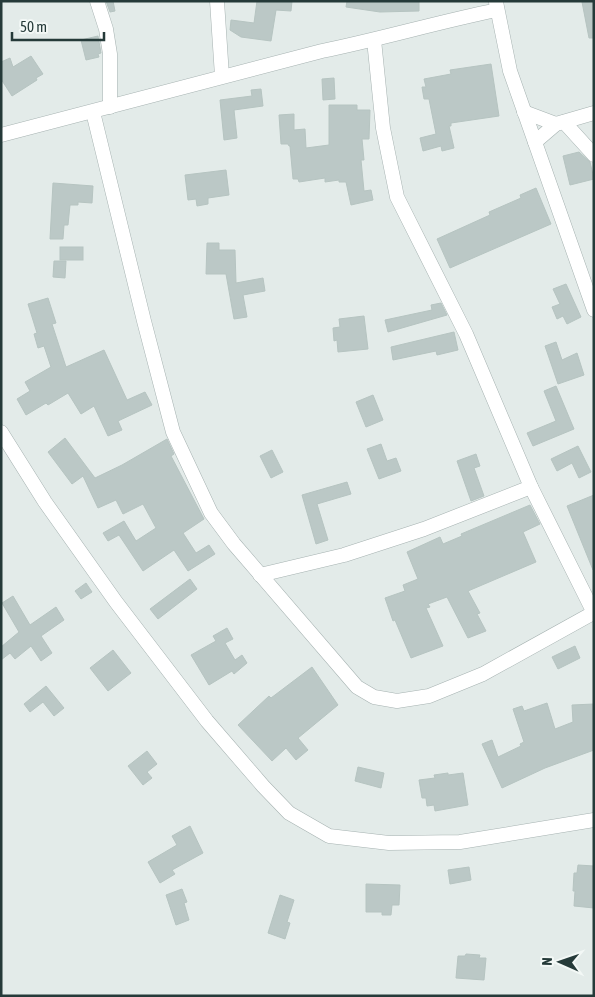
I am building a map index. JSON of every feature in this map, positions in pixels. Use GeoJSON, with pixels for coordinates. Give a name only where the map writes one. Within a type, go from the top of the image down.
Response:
{"type":"FeatureCollection","features":[{"type":"Feature","properties":{"kind":"street"},"geometry":{"type":"LineString","coordinates":[[97,1],[106,28],[110,54],[110,107]]}},
{"type":"Feature","properties":{"kind":"street"},"geometry":{"type":"LineString","coordinates":[[217,1],[222,76]]}},
{"type":"Feature","properties":{"kind":"street"},"geometry":{"type":"LineString","coordinates":[[1,135],[93,112],[222,76],[374,40],[496,6],[510,71],[594,310]]}},
{"type":"Feature","properties":{"kind":"street"},"geometry":{"type":"LineString","coordinates":[[93,112],[173,432],[211,513],[260,575],[357,687],[374,697],[397,701],[429,696],[483,674],[593,613],[531,487],[466,334],[397,197],[383,128],[374,40]]}},
{"type":"Feature","properties":{"kind":"street"},"geometry":{"type":"LineString","coordinates":[[524,112],[560,123],[594,155]]}},
{"type":"Feature","properties":{"kind":"street"},"geometry":{"type":"LineString","coordinates":[[535,142],[560,123],[594,113]]}},
{"type":"Feature","properties":{"kind":"street"},"geometry":{"type":"LineString","coordinates":[[1,432],[46,502],[128,618],[207,721],[289,813],[329,836],[389,843],[460,842],[594,820]]}},
{"type":"Feature","properties":{"kind":"street"},"geometry":{"type":"LineString","coordinates":[[260,575],[344,555],[424,529],[531,487]]}},
{"type":"Feature","properties":{"kind":"building"},"geometry":{"type":"Polygon","coordinates":[[[106,1],[113,1],[115,11],[110,12],[106,1]]]}},
{"type":"Feature","properties":{"kind":"building"},"geometry":{"type":"Polygon","coordinates":[[[257,1],[292,1],[291,11],[276,10],[271,41],[241,37],[230,30],[231,20],[254,23],[257,1]]]}},
{"type":"Feature","properties":{"kind":"building"},"geometry":{"type":"Polygon","coordinates":[[[347,1],[419,1],[419,11],[380,12],[346,7],[347,1]]]}},
{"type":"Feature","properties":{"kind":"building"},"geometry":{"type":"Polygon","coordinates":[[[594,1],[594,38],[589,38],[582,2],[594,1]]]}},
{"type":"Feature","properties":{"kind":"building"},"geometry":{"type":"Polygon","coordinates":[[[98,36],[101,53],[98,54],[99,57],[86,60],[81,40],[98,36]]]}},
{"type":"Feature","properties":{"kind":"building"},"geometry":{"type":"Polygon","coordinates":[[[31,56],[43,74],[12,96],[1,79],[1,62],[10,58],[13,67],[31,56]]]}},
{"type":"Feature","properties":{"kind":"building"},"geometry":{"type":"Polygon","coordinates":[[[491,64],[499,116],[451,123],[451,126],[449,126],[454,148],[442,151],[441,146],[423,151],[420,138],[436,134],[429,99],[424,99],[422,87],[426,87],[424,79],[451,74],[450,70],[491,64]]]}},
{"type":"Feature","properties":{"kind":"building"},"geometry":{"type":"Polygon","coordinates":[[[334,78],[335,99],[323,100],[322,79],[334,78]]]}},
{"type":"Feature","properties":{"kind":"building"},"geometry":{"type":"Polygon","coordinates":[[[261,89],[263,106],[234,110],[237,138],[224,140],[220,100],[252,96],[251,90],[261,89]]]}},
{"type":"Feature","properties":{"kind":"building"},"geometry":{"type":"Polygon","coordinates":[[[329,105],[357,105],[357,110],[370,110],[369,139],[362,139],[364,160],[361,160],[364,191],[371,190],[373,200],[351,205],[346,182],[339,182],[339,180],[325,182],[325,178],[299,182],[298,179],[293,179],[290,146],[288,144],[281,144],[279,115],[294,114],[294,130],[305,129],[306,148],[329,145],[329,105]]]}},
{"type":"Feature","properties":{"kind":"building"},"geometry":{"type":"Polygon","coordinates":[[[579,152],[590,162],[594,179],[570,185],[563,156],[579,152]]]}},
{"type":"Feature","properties":{"kind":"building"},"geometry":{"type":"Polygon","coordinates":[[[226,170],[229,195],[208,198],[208,204],[197,206],[196,199],[188,200],[185,175],[226,170]]]}},
{"type":"Feature","properties":{"kind":"building"},"geometry":{"type":"Polygon","coordinates":[[[53,183],[93,186],[92,203],[78,202],[78,205],[70,205],[68,225],[64,225],[63,239],[50,239],[53,183]]]}},
{"type":"Feature","properties":{"kind":"building"},"geometry":{"type":"Polygon","coordinates":[[[536,188],[551,224],[450,268],[437,239],[490,215],[489,212],[521,198],[520,195],[536,188]]]}},
{"type":"Feature","properties":{"kind":"building"},"geometry":{"type":"Polygon","coordinates":[[[207,243],[219,243],[219,250],[235,250],[236,283],[263,278],[265,291],[243,295],[247,317],[234,319],[226,274],[206,274],[207,243]]]}},
{"type":"Feature","properties":{"kind":"building"},"geometry":{"type":"Polygon","coordinates":[[[60,247],[83,247],[83,260],[60,260],[60,247]]]}},
{"type":"Feature","properties":{"kind":"building"},"geometry":{"type":"Polygon","coordinates":[[[54,261],[66,261],[65,278],[53,277],[54,261]]]}},
{"type":"Feature","properties":{"kind":"building"},"geometry":{"type":"Polygon","coordinates":[[[566,284],[581,317],[567,324],[563,316],[557,319],[552,307],[560,304],[553,289],[566,284]]]}},
{"type":"Feature","properties":{"kind":"building"},"geometry":{"type":"Polygon","coordinates":[[[48,298],[56,323],[52,324],[66,367],[104,350],[127,400],[145,392],[152,405],[118,421],[122,430],[108,436],[94,406],[81,414],[68,393],[26,415],[17,399],[30,391],[25,382],[51,367],[44,346],[38,348],[34,334],[37,333],[28,304],[48,298]]]}},
{"type":"Feature","properties":{"kind":"building"},"geometry":{"type":"Polygon","coordinates":[[[441,303],[447,315],[388,332],[385,320],[432,310],[431,305],[441,303]]]}},
{"type":"Feature","properties":{"kind":"building"},"geometry":{"type":"Polygon","coordinates":[[[364,316],[368,349],[338,352],[337,340],[334,341],[333,328],[340,327],[339,319],[364,316]]]}},
{"type":"Feature","properties":{"kind":"building"},"geometry":{"type":"Polygon","coordinates":[[[454,332],[458,350],[437,355],[436,351],[393,360],[391,347],[454,332]]]}},
{"type":"Feature","properties":{"kind":"building"},"geometry":{"type":"Polygon","coordinates":[[[556,342],[562,360],[577,353],[584,375],[558,384],[545,346],[556,342]]]}},
{"type":"Feature","properties":{"kind":"building"},"geometry":{"type":"Polygon","coordinates":[[[556,386],[574,429],[533,446],[527,433],[556,421],[544,391],[556,386]]]}},
{"type":"Feature","properties":{"kind":"building"},"geometry":{"type":"Polygon","coordinates":[[[373,395],[383,420],[366,427],[356,402],[373,395]]]}},
{"type":"Feature","properties":{"kind":"building"},"geometry":{"type":"Polygon","coordinates":[[[65,438],[95,478],[167,439],[174,454],[171,456],[204,519],[183,533],[196,553],[209,545],[215,554],[188,571],[174,550],[143,571],[119,535],[108,541],[103,533],[124,521],[136,541],[156,528],[143,504],[123,514],[116,500],[98,508],[83,476],[72,484],[48,452],[65,438]]]}},
{"type":"Feature","properties":{"kind":"building"},"geometry":{"type":"Polygon","coordinates":[[[381,444],[387,461],[396,458],[401,471],[379,479],[367,449],[381,444]]]}},
{"type":"Feature","properties":{"kind":"building"},"geometry":{"type":"Polygon","coordinates":[[[578,446],[591,472],[579,478],[572,463],[557,471],[551,459],[578,446]]]}},
{"type":"Feature","properties":{"kind":"building"},"geometry":{"type":"Polygon","coordinates":[[[272,450],[283,472],[271,478],[260,456],[272,450]]]}},
{"type":"Feature","properties":{"kind":"building"},"geometry":{"type":"Polygon","coordinates":[[[476,454],[480,466],[474,468],[484,496],[471,501],[457,461],[476,454]]]}},
{"type":"Feature","properties":{"kind":"building"},"geometry":{"type":"Polygon","coordinates":[[[347,482],[351,494],[317,504],[328,540],[316,544],[302,495],[347,482]]]}},
{"type":"Feature","properties":{"kind":"building"},"geometry":{"type":"Polygon","coordinates":[[[594,495],[594,570],[593,570],[567,506],[594,495]]]}},
{"type":"Feature","properties":{"kind":"building"},"geometry":{"type":"Polygon","coordinates":[[[530,505],[540,524],[523,532],[536,562],[468,591],[480,613],[477,614],[486,631],[468,638],[447,597],[428,604],[430,607],[426,608],[443,646],[411,658],[395,620],[393,621],[385,598],[405,591],[403,585],[418,579],[407,552],[440,537],[443,544],[462,536],[461,534],[530,505]]]}},
{"type":"Feature","properties":{"kind":"building"},"geometry":{"type":"Polygon","coordinates":[[[190,579],[197,589],[158,619],[150,609],[190,579]]]}},
{"type":"Feature","properties":{"kind":"building"},"geometry":{"type":"Polygon","coordinates":[[[86,583],[92,592],[81,599],[75,591],[86,583]]]}},
{"type":"Feature","properties":{"kind":"building"},"geometry":{"type":"Polygon","coordinates":[[[13,596],[30,625],[56,607],[64,620],[41,636],[52,653],[41,661],[31,646],[15,659],[10,653],[1,660],[1,647],[19,632],[2,603],[13,596]]]}},
{"type":"Feature","properties":{"kind":"building"},"geometry":{"type":"Polygon","coordinates":[[[227,628],[233,639],[225,643],[235,660],[242,655],[247,663],[234,674],[232,671],[209,685],[191,655],[216,641],[213,636],[227,628]]]}},
{"type":"Feature","properties":{"kind":"building"},"geometry":{"type":"Polygon","coordinates":[[[575,646],[580,658],[558,669],[552,657],[575,646]]]}},
{"type":"Feature","properties":{"kind":"building"},"geometry":{"type":"Polygon","coordinates":[[[113,650],[131,673],[108,691],[90,668],[113,650]]]}},
{"type":"Feature","properties":{"kind":"building"},"geometry":{"type":"Polygon","coordinates":[[[312,667],[338,705],[298,738],[308,750],[296,760],[286,748],[272,761],[238,725],[269,696],[271,698],[312,667]]]}},
{"type":"Feature","properties":{"kind":"building"},"geometry":{"type":"Polygon","coordinates":[[[46,686],[64,708],[54,716],[43,702],[30,712],[24,704],[46,686]]]}},
{"type":"Feature","properties":{"kind":"building"},"geometry":{"type":"Polygon","coordinates":[[[547,703],[555,729],[573,722],[572,705],[594,704],[594,750],[545,768],[502,788],[482,744],[492,740],[498,757],[521,746],[520,744],[524,742],[513,709],[522,706],[524,711],[547,703]]]}},
{"type":"Feature","properties":{"kind":"building"},"geometry":{"type":"Polygon","coordinates":[[[147,751],[157,764],[147,772],[152,778],[143,785],[128,766],[147,751]]]}},
{"type":"Feature","properties":{"kind":"building"},"geometry":{"type":"Polygon","coordinates":[[[358,767],[384,773],[381,788],[355,781],[358,767]]]}},
{"type":"Feature","properties":{"kind":"building"},"geometry":{"type":"Polygon","coordinates":[[[448,773],[448,775],[463,773],[468,805],[435,811],[434,805],[427,806],[426,798],[422,798],[419,780],[435,778],[434,775],[448,773]]]}},
{"type":"Feature","properties":{"kind":"building"},"geometry":{"type":"Polygon","coordinates":[[[190,826],[203,853],[172,870],[175,874],[160,883],[148,862],[177,845],[172,836],[190,826]]]}},
{"type":"Feature","properties":{"kind":"building"},"geometry":{"type":"Polygon","coordinates":[[[578,865],[594,866],[594,908],[574,906],[574,873],[577,873],[578,865]]]}},
{"type":"Feature","properties":{"kind":"building"},"geometry":{"type":"Polygon","coordinates":[[[469,867],[471,880],[450,884],[448,870],[469,867]]]}},
{"type":"Feature","properties":{"kind":"building"},"geometry":{"type":"Polygon","coordinates":[[[366,884],[400,885],[399,905],[392,905],[391,915],[382,915],[382,912],[366,912],[366,884]]]}},
{"type":"Feature","properties":{"kind":"building"},"geometry":{"type":"Polygon","coordinates":[[[182,889],[187,902],[184,903],[189,920],[176,925],[166,895],[182,889]]]}},
{"type":"Feature","properties":{"kind":"building"},"geometry":{"type":"Polygon","coordinates":[[[280,895],[294,900],[287,922],[290,923],[285,939],[268,933],[280,895]]]}},
{"type":"Feature","properties":{"kind":"building"},"geometry":{"type":"Polygon","coordinates":[[[466,954],[480,955],[479,958],[486,958],[484,980],[456,978],[458,956],[465,956],[466,954]]]}}]}
